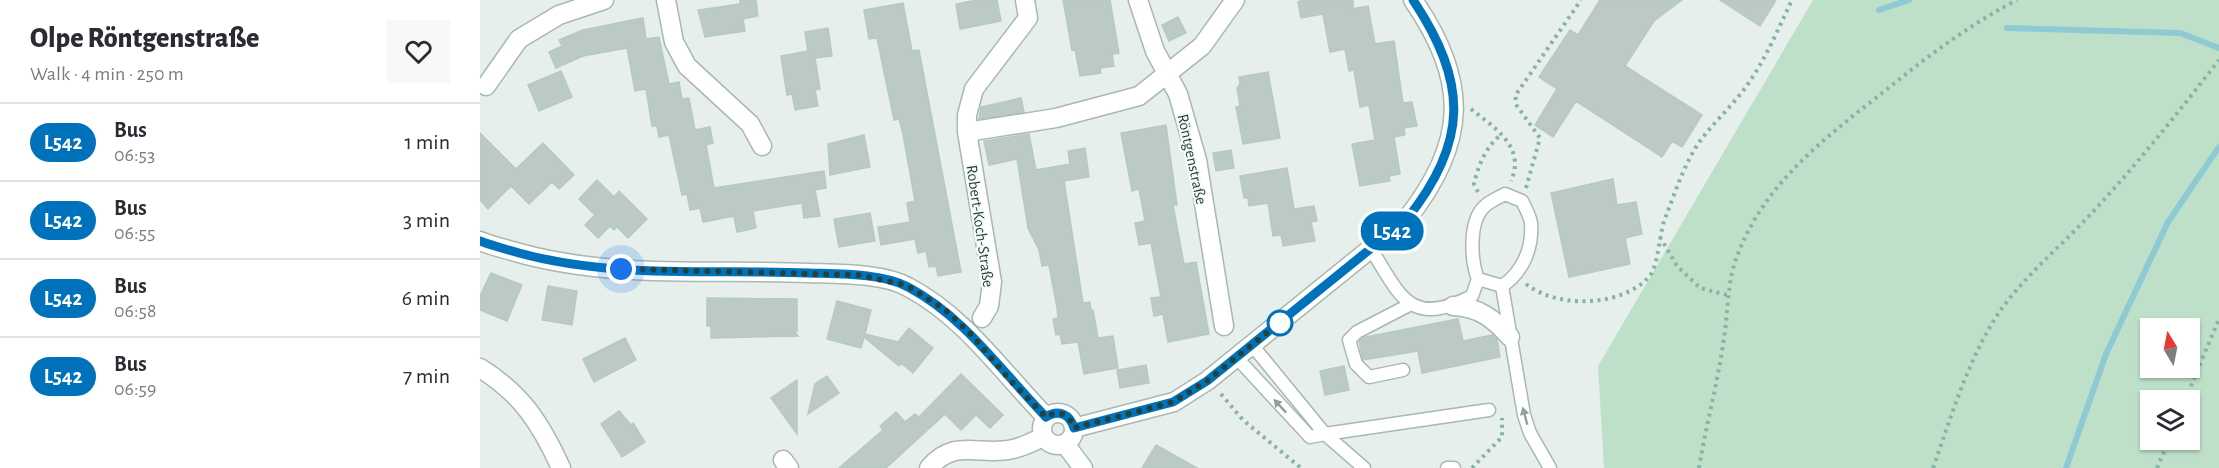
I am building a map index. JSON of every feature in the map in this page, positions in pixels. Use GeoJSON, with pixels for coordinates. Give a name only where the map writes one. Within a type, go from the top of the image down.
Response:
{"type":"FeatureCollection","features":[{"type":"Feature","properties":{"kind":"street"},"geometry":{"type":"LineString","coordinates":[[482,86],[519,39],[559,15],[604,0]]}},
{"type":"Feature","properties":{"kind":"street"},"geometry":{"type":"LineString","coordinates":[[666,0],[674,42],[687,66],[750,124],[762,146]]}},
{"type":"Feature","properties":{"kind":"street","name":"Robert-Koch-Straße"},"geometry":{"type":"LineString","coordinates":[[982,318],[989,306],[992,282],[967,132],[967,115],[974,89],[1028,18],[1025,0]]}},
{"type":"Feature","properties":{"kind":"street","name":"Röntgenstraße"},"geometry":{"type":"LineString","coordinates":[[1138,0],[1155,51],[1178,94],[1197,160],[1224,326]]}},
{"type":"Feature","properties":{"kind":"street"},"geometry":{"type":"LineString","coordinates":[[967,132],[1056,118],[1139,96],[1202,46],[1235,0]]}},
{"type":"Feature","properties":{"kind":"street"},"geometry":{"type":"LineString","coordinates":[[1083,468],[1069,436],[1069,417],[1057,413],[1046,417],[1042,423],[1044,437],[1053,445],[1069,436],[1173,402],[1207,381],[1237,358],[1371,249],[1406,220],[1430,191],[1446,155],[1455,95],[1442,46],[1413,0]]}},
{"type":"Feature","properties":{"kind":"street"},"geometry":{"type":"LineString","coordinates":[[481,244],[550,261],[601,268],[858,275],[906,285],[944,309],[961,324],[1046,417]]}},
{"type":"Feature","properties":{"kind":"street"},"geometry":{"type":"LineString","coordinates":[[1453,306],[1464,306],[1492,317],[1510,337]]}},
{"type":"Feature","properties":{"kind":"street"},"geometry":{"type":"LineString","coordinates":[[480,368],[518,398],[531,414],[543,429],[561,468]]}},
{"type":"Feature","properties":{"kind":"street"},"geometry":{"type":"LineString","coordinates":[[929,468],[939,456],[958,450],[1012,450],[1044,437]]}},
{"type":"Feature","properties":{"kind":"lane"},"geometry":{"type":"LineString","coordinates":[[1371,249],[1397,291],[1409,305],[1428,309],[1453,306],[1472,296],[1478,279],[1472,262],[1473,235],[1482,208],[1505,194],[1522,201],[1531,223],[1527,255],[1516,276],[1502,286]]}},
{"type":"Feature","properties":{"kind":"lane"},"geometry":{"type":"LineString","coordinates":[[1478,279],[1502,286]]}},
{"type":"Feature","properties":{"kind":"lane"},"geometry":{"type":"LineString","coordinates":[[1502,286],[1524,416],[1530,433],[1550,468]]}},
{"type":"Feature","properties":{"kind":"lane"},"geometry":{"type":"LineString","coordinates":[[1403,370],[1369,377],[1356,364],[1349,340],[1357,332],[1409,305]]}},
{"type":"Feature","properties":{"kind":"lane"},"geometry":{"type":"LineString","coordinates":[[1252,345],[1325,434],[1364,468]]}},
{"type":"Feature","properties":{"kind":"lane"},"geometry":{"type":"LineString","coordinates":[[1237,358],[1310,437],[1496,409]]}},
{"type":"Feature","properties":{"kind":"lane"},"geometry":{"type":"LineString","coordinates":[[1447,468],[1454,468]]}},
{"type":"Feature","properties":{"kind":"path"},"geometry":{"type":"LineString","coordinates":[[1522,201],[1540,138],[1517,106],[1515,96],[1581,0]]}},
{"type":"Feature","properties":{"kind":"path"},"geometry":{"type":"LineString","coordinates":[[1516,276],[1535,291],[1555,298],[1598,300],[1622,295],[1637,288],[1651,275],[1662,225],[1680,181],[1702,138],[1750,81],[1792,0]]}},
{"type":"Feature","properties":{"kind":"path"},"geometry":{"type":"LineString","coordinates":[[1699,468],[1725,337],[1727,295],[1736,262],[1752,226],[1790,170],[1829,134],[1949,39],[2017,0]]}},
{"type":"Feature","properties":{"kind":"path"},"geometry":{"type":"LineString","coordinates":[[1933,468],[1969,370],[1996,317],[2023,282],[2088,217],[2163,133],[2219,60]]}},
{"type":"Feature","properties":{"kind":"path"},"geometry":{"type":"LineString","coordinates":[[1455,95],[1510,142],[1516,170],[1505,194]]}},
{"type":"Feature","properties":{"kind":"path"},"geometry":{"type":"LineString","coordinates":[[1488,204],[1474,184],[1489,143],[1502,134]]}},
{"type":"Feature","properties":{"kind":"path"},"geometry":{"type":"LineString","coordinates":[[1660,237],[1677,266],[1700,288],[1727,295]]}},
{"type":"Feature","properties":{"kind":"path"},"geometry":{"type":"LineString","coordinates":[[2189,390],[2219,319]]}},
{"type":"Feature","properties":{"kind":"path"},"geometry":{"type":"LineString","coordinates":[[1207,381],[1243,420],[1301,468]]}},
{"type":"Feature","properties":{"kind":"path"},"geometry":{"type":"LineString","coordinates":[[1472,468],[1502,437],[1496,409]]}},
{"type":"Feature","properties":{"kind":"path"},"geometry":{"type":"LineString","coordinates":[[2157,468],[2165,450]]}},
{"type":"Feature","properties":{"kind":"green space"},"geometry":{"type":"Polygon","coordinates":[[[1813,0],[2219,0],[2219,468],[1604,468],[1598,366],[1813,0]]]}},
{"type":"Feature","properties":{"kind":"building"},"geometry":{"type":"Polygon","coordinates":[[[740,0],[756,0],[758,16],[743,19],[745,31],[705,37],[698,10],[740,4],[740,0]]]}},
{"type":"Feature","properties":{"kind":"building"},"geometry":{"type":"Polygon","coordinates":[[[977,0],[997,0],[1001,21],[960,29],[956,4],[977,0]]]}},
{"type":"Feature","properties":{"kind":"building"},"geometry":{"type":"Polygon","coordinates":[[[1063,0],[1110,0],[1119,53],[1112,54],[1114,66],[1100,68],[1101,73],[1080,76],[1075,49],[1072,50],[1063,0]]]}},
{"type":"Feature","properties":{"kind":"building"},"geometry":{"type":"Polygon","coordinates":[[[1303,0],[1353,0],[1353,9],[1368,6],[1375,44],[1394,41],[1403,103],[1412,102],[1417,126],[1404,128],[1405,135],[1394,137],[1400,174],[1389,176],[1390,181],[1360,186],[1352,144],[1375,140],[1369,105],[1360,107],[1354,70],[1349,71],[1345,49],[1330,52],[1323,14],[1301,18],[1298,2],[1303,0]]]}},
{"type":"Feature","properties":{"kind":"building"},"geometry":{"type":"Polygon","coordinates":[[[1600,0],[1682,0],[1654,21],[1625,66],[1702,115],[1682,147],[1672,141],[1662,157],[1576,101],[1553,137],[1535,125],[1557,89],[1539,77],[1570,30],[1578,35],[1600,0]]]}},
{"type":"Feature","properties":{"kind":"building"},"geometry":{"type":"Polygon","coordinates":[[[1720,0],[1776,0],[1760,26],[1720,0]]]}},
{"type":"Feature","properties":{"kind":"building"},"geometry":{"type":"Polygon","coordinates":[[[903,3],[912,51],[919,50],[961,272],[938,276],[936,266],[929,267],[926,251],[918,253],[915,239],[881,245],[878,227],[910,222],[907,203],[915,201],[899,119],[894,120],[877,38],[869,39],[864,10],[903,3]]]}},
{"type":"Feature","properties":{"kind":"building"},"geometry":{"type":"Polygon","coordinates":[[[1178,17],[1186,33],[1169,41],[1162,25],[1178,17]]]}},
{"type":"Feature","properties":{"kind":"building"},"geometry":{"type":"Polygon","coordinates":[[[643,18],[646,39],[659,37],[669,84],[679,82],[682,99],[689,98],[695,130],[710,127],[713,143],[706,145],[714,188],[824,171],[826,188],[815,190],[820,216],[804,218],[802,203],[753,211],[756,228],[737,232],[734,216],[703,222],[700,208],[690,210],[687,194],[682,195],[669,135],[659,137],[657,126],[652,126],[646,89],[635,91],[627,48],[583,56],[556,68],[549,52],[562,46],[559,40],[583,30],[643,18]]]}},
{"type":"Feature","properties":{"kind":"building"},"geometry":{"type":"Polygon","coordinates":[[[828,28],[832,56],[815,58],[820,89],[815,90],[818,106],[795,110],[792,94],[787,95],[781,56],[808,51],[805,32],[828,28]]]}},
{"type":"Feature","properties":{"kind":"building"},"geometry":{"type":"Polygon","coordinates":[[[561,71],[572,97],[539,111],[528,85],[561,71]]]}},
{"type":"Feature","properties":{"kind":"building"},"geometry":{"type":"Polygon","coordinates":[[[1268,72],[1280,138],[1243,144],[1236,107],[1240,106],[1237,88],[1240,84],[1239,77],[1268,72]]]}},
{"type":"Feature","properties":{"kind":"building"},"geometry":{"type":"Polygon","coordinates":[[[1021,98],[1024,112],[979,119],[981,107],[1021,98]]]}},
{"type":"Feature","properties":{"kind":"building"},"geometry":{"type":"Polygon","coordinates":[[[1166,125],[1177,205],[1173,205],[1184,264],[1196,262],[1209,334],[1168,342],[1163,314],[1154,316],[1151,298],[1161,297],[1151,243],[1139,245],[1135,223],[1145,221],[1139,189],[1132,191],[1121,133],[1166,125]]]}},
{"type":"Feature","properties":{"kind":"building"},"geometry":{"type":"Polygon","coordinates":[[[480,133],[516,169],[543,143],[574,175],[559,189],[552,182],[529,204],[511,186],[488,209],[480,200],[480,133]]]}},
{"type":"Feature","properties":{"kind":"building"},"geometry":{"type":"Polygon","coordinates":[[[1029,134],[1036,170],[1070,164],[1068,151],[1085,148],[1089,177],[1064,181],[1083,303],[1090,302],[1098,338],[1113,336],[1118,368],[1084,374],[1078,342],[1062,344],[1060,334],[1056,335],[1053,319],[1058,318],[1057,308],[1049,265],[1042,266],[1039,250],[1028,228],[1017,159],[989,165],[984,141],[1029,134]]]}},
{"type":"Feature","properties":{"kind":"building"},"geometry":{"type":"Polygon","coordinates":[[[864,135],[870,167],[830,175],[828,144],[864,135]]]}},
{"type":"Feature","properties":{"kind":"building"},"geometry":{"type":"Polygon","coordinates":[[[1231,150],[1234,168],[1216,171],[1213,153],[1231,150]]]}},
{"type":"Feature","properties":{"kind":"building"},"geometry":{"type":"Polygon","coordinates":[[[1287,168],[1294,209],[1314,206],[1317,221],[1311,222],[1315,241],[1283,246],[1281,235],[1273,236],[1268,203],[1249,206],[1248,198],[1244,198],[1240,176],[1287,168]]]}},
{"type":"Feature","properties":{"kind":"building"},"geometry":{"type":"Polygon","coordinates":[[[1613,179],[1617,205],[1636,202],[1642,234],[1625,238],[1630,264],[1569,277],[1551,193],[1613,179]]]}},
{"type":"Feature","properties":{"kind":"building"},"geometry":{"type":"Polygon","coordinates":[[[597,180],[614,197],[619,191],[647,219],[628,238],[617,227],[614,230],[610,226],[598,238],[585,225],[595,215],[579,199],[597,180]]]}},
{"type":"Feature","properties":{"kind":"building"},"geometry":{"type":"Polygon","coordinates":[[[870,213],[875,241],[839,247],[834,219],[870,213]]]}},
{"type":"Feature","properties":{"kind":"building"},"geometry":{"type":"Polygon","coordinates":[[[491,273],[522,285],[507,321],[480,310],[480,296],[491,273]]]}},
{"type":"Feature","properties":{"kind":"building"},"geometry":{"type":"Polygon","coordinates":[[[548,286],[577,291],[572,325],[542,320],[548,286]]]}},
{"type":"Feature","properties":{"kind":"building"},"geometry":{"type":"Polygon","coordinates":[[[707,298],[797,299],[797,331],[794,331],[798,336],[711,338],[711,326],[707,326],[707,298]]]}},
{"type":"Feature","properties":{"kind":"building"},"geometry":{"type":"Polygon","coordinates":[[[837,301],[871,310],[865,334],[898,342],[909,328],[933,348],[913,373],[901,363],[899,366],[864,337],[861,348],[827,339],[837,301]]]}},
{"type":"Feature","properties":{"kind":"building"},"geometry":{"type":"Polygon","coordinates":[[[1458,319],[1463,341],[1492,335],[1497,339],[1500,357],[1422,373],[1418,351],[1363,360],[1359,341],[1366,337],[1458,319]]]}},
{"type":"Feature","properties":{"kind":"building"},"geometry":{"type":"Polygon","coordinates":[[[625,338],[636,360],[594,382],[583,359],[625,338]]]}},
{"type":"Feature","properties":{"kind":"building"},"geometry":{"type":"Polygon","coordinates":[[[1146,365],[1149,383],[1120,388],[1117,370],[1146,365]]]}},
{"type":"Feature","properties":{"kind":"building"},"geometry":{"type":"Polygon","coordinates":[[[1344,366],[1349,390],[1325,395],[1320,371],[1344,366]]]}},
{"type":"Feature","properties":{"kind":"building"},"geometry":{"type":"Polygon","coordinates":[[[961,374],[1003,415],[990,428],[976,415],[961,430],[945,414],[886,468],[839,468],[883,430],[880,426],[896,412],[905,422],[915,414],[919,417],[961,374]]]}},
{"type":"Feature","properties":{"kind":"building"},"geometry":{"type":"Polygon","coordinates":[[[827,376],[839,393],[808,414],[815,384],[827,376]]]}},
{"type":"Feature","properties":{"kind":"building"},"geometry":{"type":"Polygon","coordinates":[[[797,380],[797,434],[771,398],[797,380]]]}},
{"type":"Feature","properties":{"kind":"building"},"geometry":{"type":"Polygon","coordinates":[[[619,411],[631,425],[633,423],[645,442],[622,457],[601,424],[619,411]]]}},
{"type":"Feature","properties":{"kind":"building"},"geometry":{"type":"Polygon","coordinates":[[[1156,445],[1197,468],[1142,468],[1156,445]]]}},
{"type":"Feature","properties":{"kind":"waterway"},"geometry":{"type":"LineString","coordinates":[[1879,10],[1909,0]]}},
{"type":"Feature","properties":{"kind":"waterway"},"geometry":{"type":"LineString","coordinates":[[2007,28],[2180,33],[2219,48]]}},
{"type":"Feature","properties":{"kind":"waterway"},"geometry":{"type":"LineString","coordinates":[[2066,468],[2106,354],[2168,222],[2219,147]]}},
{"type":"Feature","properties":{"kind":"bus line","name":"L542"},"geometry":{"type":"LineString","coordinates":[[480,241],[550,261],[601,268],[679,272],[858,275],[906,285],[944,309],[969,332],[1046,417],[1057,413],[1063,414],[1069,417],[1074,428],[1138,413],[1173,402],[1207,381],[1406,220],[1430,191],[1446,155],[1452,128],[1455,95],[1442,46],[1413,0]]}},
{"type":"Feature","properties":{"kind":"route"},"geometry":{"type":"LineString","coordinates":[[621,269],[858,275],[906,285],[944,309],[969,332],[1046,417],[1057,413],[1063,414],[1069,417],[1074,428],[1173,402],[1207,381],[1289,315],[1280,323]]}}]}
